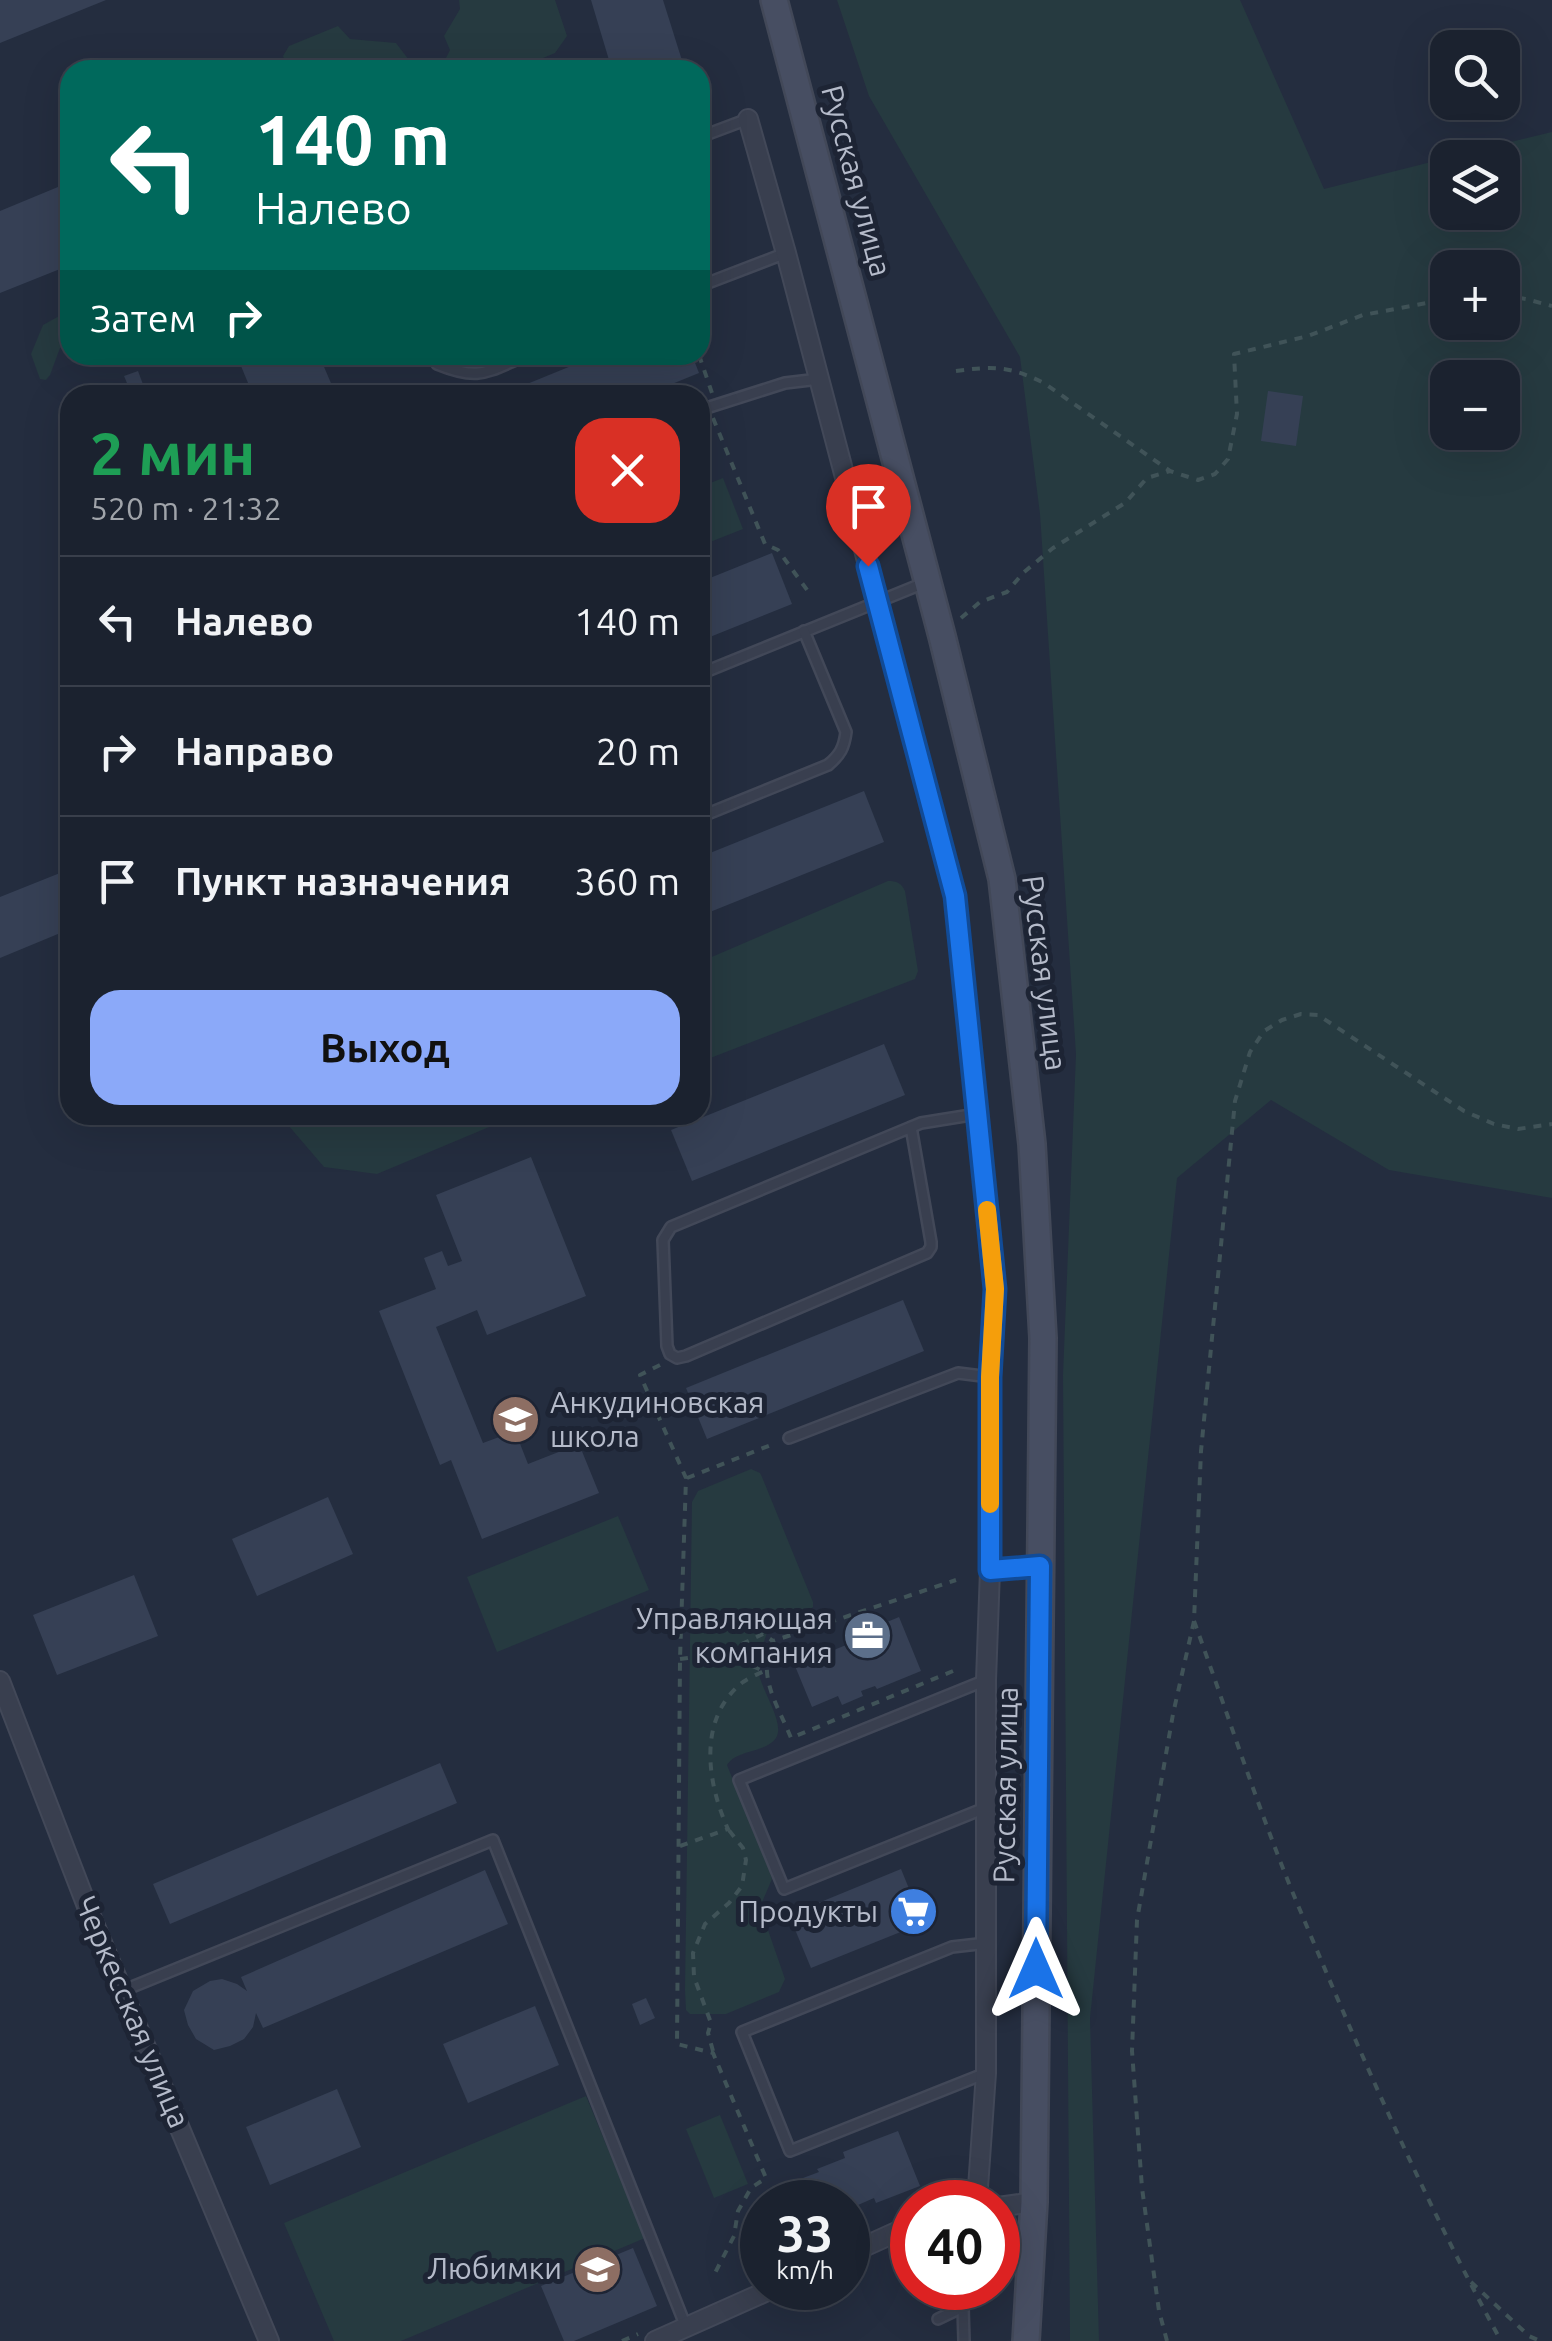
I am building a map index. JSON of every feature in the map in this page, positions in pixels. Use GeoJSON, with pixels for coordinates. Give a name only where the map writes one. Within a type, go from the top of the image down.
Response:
{"type":"FeatureCollection","features":[{"type":"Feature","properties":{"kind":"street","name":"Русская улица"},"geometry":{"type":"LineString","coordinates":[[774,0],[1002,879],[1032,1144],[1043,1338],[1034,2202],[1026,2341]]}},
{"type":"Feature","properties":{"kind":"street"},"geometry":{"type":"LineString","coordinates":[[748,119],[955,896],[995,1289],[986,1680],[986,2072],[979,2180]]}},
{"type":"Feature","properties":{"kind":"street","name":"Черкесская улица"},"geometry":{"type":"LineString","coordinates":[[0,1682],[90,1914],[269,2341]]}},
{"type":"Feature","properties":{"kind":"street"},"geometry":{"type":"LineString","coordinates":[[1020,2204],[1034,2202]]}},
{"type":"Feature","properties":{"kind":"street"},"geometry":{"type":"LineString","coordinates":[[655,2341],[740,2303]]}},
{"type":"Feature","properties":{"kind":"lane"},"geometry":{"type":"LineString","coordinates":[[710,134],[748,119]]}},
{"type":"Feature","properties":{"kind":"lane"},"geometry":{"type":"LineString","coordinates":[[710,282],[786,253]]}},
{"type":"Feature","properties":{"kind":"lane"},"geometry":{"type":"LineString","coordinates":[[439,365],[458,373],[478,375],[503,365]]}},
{"type":"Feature","properties":{"kind":"lane"},"geometry":{"type":"LineString","coordinates":[[710,405],[785,383],[819,379]]}},
{"type":"Feature","properties":{"kind":"lane"},"geometry":{"type":"LineString","coordinates":[[710,670],[927,582]]}},
{"type":"Feature","properties":{"kind":"lane"},"geometry":{"type":"LineString","coordinates":[[710,812],[838,757],[846,732],[804,632]]}},
{"type":"Feature","properties":{"kind":"lane"},"geometry":{"type":"LineString","coordinates":[[911,1127],[931,1242],[927,1254],[677,1358],[670,1354],[663,1240],[671,1227],[911,1127],[977,1114]]}},
{"type":"Feature","properties":{"kind":"lane"},"geometry":{"type":"LineString","coordinates":[[790,1438],[958,1373],[990,1377]]}},
{"type":"Feature","properties":{"kind":"lane"},"geometry":{"type":"LineString","coordinates":[[990,1570],[1040,1566]]}},
{"type":"Feature","properties":{"kind":"lane"},"geometry":{"type":"LineString","coordinates":[[985,1808],[784,1889],[739,1780],[986,1680]]}},
{"type":"Feature","properties":{"kind":"lane"},"geometry":{"type":"LineString","coordinates":[[122,1991],[493,1840],[686,2327]]}},
{"type":"Feature","properties":{"kind":"lane"},"geometry":{"type":"LineString","coordinates":[[986,2072],[790,2150],[742,2032],[952,1947],[987,1943]]}},
{"type":"Feature","properties":{"kind":"lane"},"geometry":{"type":"LineString","coordinates":[[938,2319],[957,2310]]}},
{"type":"Feature","properties":{"kind":"lane"},"geometry":{"type":"LineString","coordinates":[[963,2310],[964,2341]]}},
{"type":"Feature","properties":{"kind":"path"},"geometry":{"type":"LineString","coordinates":[[1520,298],[1552,306]]}},
{"type":"Feature","properties":{"kind":"path"},"geometry":{"type":"LineString","coordinates":[[956,371],[989,366],[1022,372],[1044,383],[1170,471],[1198,480],[1215,474],[1228,459],[1237,414],[1234,354],[1308,336],[1363,315],[1430,303]]}},
{"type":"Feature","properties":{"kind":"path"},"geometry":{"type":"LineString","coordinates":[[710,411],[765,544],[778,550],[810,594]]}},
{"type":"Feature","properties":{"kind":"path"},"geometry":{"type":"LineString","coordinates":[[942,636],[980,602],[1008,592],[1053,548],[1125,503],[1147,478],[1170,471]]}},
{"type":"Feature","properties":{"kind":"path"},"geometry":{"type":"LineString","coordinates":[[1167,2341],[1159,2311],[1142,2188],[1132,2051],[1137,1920],[1173,1714],[1194,1621],[1202,1451],[1234,1118],[1250,1052],[1264,1031],[1282,1020],[1301,1014],[1318,1015],[1464,1111],[1518,1129],[1552,1124]]}},
{"type":"Feature","properties":{"kind":"path"},"geometry":{"type":"LineString","coordinates":[[677,1358],[640,1374],[686,1478],[676,2044],[713,2053]]}},
{"type":"Feature","properties":{"kind":"path"},"geometry":{"type":"LineString","coordinates":[[686,1478],[790,1438]]}},
{"type":"Feature","properties":{"kind":"path"},"geometry":{"type":"LineString","coordinates":[[953,1671],[791,1738],[764,1671],[773,1642],[956,1580]]}},
{"type":"Feature","properties":{"kind":"path"},"geometry":{"type":"LineString","coordinates":[[1194,1621],[1289,1883],[1408,2159],[1501,2341]]}},
{"type":"Feature","properties":{"kind":"path"},"geometry":{"type":"LineString","coordinates":[[680,1659],[723,1653],[763,1634],[773,1642]]}},
{"type":"Feature","properties":{"kind":"path"},"geometry":{"type":"LineString","coordinates":[[723,1653],[764,1671]]}},
{"type":"Feature","properties":{"kind":"path"},"geometry":{"type":"LineString","coordinates":[[715,2273],[734,2236],[738,2211],[751,2188],[766,2178],[713,2053],[708,2033],[711,2023],[694,1976],[694,1953],[704,1924],[729,1904],[742,1886],[746,1860],[744,1848],[721,1813],[710,1765],[713,1728],[726,1700],[744,1682],[764,1671]]}},
{"type":"Feature","properties":{"kind":"path"},"geometry":{"type":"LineString","coordinates":[[679,1846],[728,1829]]}},
{"type":"Feature","properties":{"kind":"path"},"geometry":{"type":"LineString","coordinates":[[1468,2279],[1529,2336],[1540,2341]]}},
{"type":"Feature","properties":{"kind":"shaded area"},"geometry":{"type":"Polygon","coordinates":[[[459,0],[555,0],[567,36],[555,53],[538,60],[445,60],[450,50],[444,36],[460,9],[459,0]]]}},
{"type":"Feature","properties":{"kind":"shaded area"},"geometry":{"type":"Polygon","coordinates":[[[837,0],[1240,0],[1324,189],[1430,162],[1430,230],[1520,230],[1519,140],[1552,132],[1552,1198],[1389,1170],[1271,1100],[1177,1178],[1090,2018],[1099,2341],[1070,2341],[1063,1375],[1076,1054],[1040,514],[1020,357],[869,96],[837,0]]]}},
{"type":"Feature","properties":{"kind":"shaded area"},"geometry":{"type":"Polygon","coordinates":[[[338,26],[350,39],[396,43],[409,60],[284,60],[283,56],[289,46],[338,26]]]}},
{"type":"Feature","properties":{"kind":"shaded area"},"geometry":{"type":"Polygon","coordinates":[[[60,316],[60,348],[46,380],[40,379],[31,354],[43,325],[60,316]]]}},
{"type":"Feature","properties":{"kind":"shaded area"},"geometry":{"type":"Polygon","coordinates":[[[723,478],[743,529],[710,542],[710,483],[723,478]]]}},
{"type":"Feature","properties":{"kind":"shaded area"},"geometry":{"type":"Polygon","coordinates":[[[888,881],[898,883],[905,891],[918,971],[915,979],[710,1058],[710,958],[888,881]]]}},
{"type":"Feature","properties":{"kind":"shaded area"},"geometry":{"type":"Polygon","coordinates":[[[288,1125],[494,1125],[377,1174],[324,1167],[288,1125]]]}},
{"type":"Feature","properties":{"kind":"shaded area"},"geometry":{"type":"Polygon","coordinates":[[[751,1469],[762,1477],[813,1602],[813,1607],[803,1615],[768,1630],[760,1655],[759,1677],[778,1723],[776,1738],[766,1746],[737,1756],[727,1765],[772,1879],[760,1907],[785,1979],[779,1992],[726,2014],[690,2014],[686,2010],[685,1990],[692,1502],[698,1491],[751,1469]]]}},
{"type":"Feature","properties":{"kind":"shaded area"},"geometry":{"type":"Polygon","coordinates":[[[618,1516],[649,1590],[497,1652],[467,1577],[618,1516]]]}},
{"type":"Feature","properties":{"kind":"shaded area"},"geometry":{"type":"Polygon","coordinates":[[[586,2096],[645,2238],[401,2341],[334,2341],[284,2223],[586,2096]]]}},
{"type":"Feature","properties":{"kind":"shaded area"},"geometry":{"type":"Polygon","coordinates":[[[720,2115],[746,2180],[740,2180],[740,2187],[714,2198],[686,2129],[720,2115]]]}},
{"type":"Feature","properties":{"kind":"building"},"geometry":{"type":"Polygon","coordinates":[[[0,0],[106,0],[0,43],[0,0]]]}},
{"type":"Feature","properties":{"kind":"building"},"geometry":{"type":"Polygon","coordinates":[[[591,0],[663,0],[682,60],[609,60],[591,0]]]}},
{"type":"Feature","properties":{"kind":"building"},"geometry":{"type":"Polygon","coordinates":[[[60,186],[60,269],[0,293],[0,211],[60,186]]]}},
{"type":"Feature","properties":{"kind":"building"},"geometry":{"type":"Polygon","coordinates":[[[323,365],[332,385],[249,385],[241,366],[323,365]]]}},
{"type":"Feature","properties":{"kind":"building"},"geometry":{"type":"Polygon","coordinates":[[[574,365],[696,365],[699,373],[670,385],[524,385],[574,365]]]}},
{"type":"Feature","properties":{"kind":"building"},"geometry":{"type":"Polygon","coordinates":[[[138,371],[143,385],[128,385],[124,376],[138,371]]]}},
{"type":"Feature","properties":{"kind":"building"},"geometry":{"type":"Polygon","coordinates":[[[1268,391],[1303,396],[1296,446],[1261,441],[1268,391]]]}},
{"type":"Feature","properties":{"kind":"building"},"geometry":{"type":"Polygon","coordinates":[[[772,553],[792,604],[710,637],[710,578],[772,553]]]}},
{"type":"Feature","properties":{"kind":"building"},"geometry":{"type":"Polygon","coordinates":[[[864,791],[884,842],[710,912],[710,853],[864,791]]]}},
{"type":"Feature","properties":{"kind":"building"},"geometry":{"type":"Polygon","coordinates":[[[60,873],[60,933],[0,958],[0,897],[60,873]]]}},
{"type":"Feature","properties":{"kind":"building"},"geometry":{"type":"Polygon","coordinates":[[[884,1044],[905,1095],[692,1181],[671,1130],[683,1125],[710,1125],[710,1114],[884,1044]]]}},
{"type":"Feature","properties":{"kind":"building"},"geometry":{"type":"Polygon","coordinates":[[[531,1157],[586,1296],[487,1335],[477,1310],[436,1327],[483,1443],[515,1431],[528,1464],[579,1444],[599,1493],[482,1539],[451,1460],[440,1465],[379,1311],[436,1289],[424,1258],[442,1251],[448,1266],[462,1261],[436,1195],[531,1157]]]}},
{"type":"Feature","properties":{"kind":"building"},"geometry":{"type":"Polygon","coordinates":[[[903,1300],[924,1351],[707,1439],[686,1388],[903,1300]]]}},
{"type":"Feature","properties":{"kind":"building"},"geometry":{"type":"Polygon","coordinates":[[[328,1497],[353,1554],[257,1596],[232,1539],[328,1497]]]}},
{"type":"Feature","properties":{"kind":"building"},"geometry":{"type":"Polygon","coordinates":[[[134,1575],[158,1636],[57,1675],[33,1615],[134,1575]]]}},
{"type":"Feature","properties":{"kind":"building"},"geometry":{"type":"Polygon","coordinates":[[[899,1617],[921,1671],[877,1689],[875,1686],[861,1691],[863,1696],[842,1705],[838,1696],[812,1707],[795,1666],[899,1617]]]}},
{"type":"Feature","properties":{"kind":"building"},"geometry":{"type":"Polygon","coordinates":[[[440,1763],[457,1803],[170,1924],[153,1884],[440,1763]]]}},
{"type":"Feature","properties":{"kind":"building"},"geometry":{"type":"Polygon","coordinates":[[[901,1869],[923,1923],[811,1968],[789,1915],[901,1869]]]}},
{"type":"Feature","properties":{"kind":"building"},"geometry":{"type":"Polygon","coordinates":[[[485,1870],[508,1924],[263,2028],[256,2013],[253,2027],[244,2039],[230,2046],[214,2050],[196,2039],[188,2025],[184,2010],[193,1991],[210,1981],[222,1979],[247,1991],[241,1977],[485,1870]]]}},
{"type":"Feature","properties":{"kind":"building"},"geometry":{"type":"Polygon","coordinates":[[[646,1998],[655,2018],[640,2025],[632,2004],[646,1998]]]}},
{"type":"Feature","properties":{"kind":"building"},"geometry":{"type":"Polygon","coordinates":[[[535,2006],[559,2065],[468,2103],[443,2044],[535,2006]]]}},
{"type":"Feature","properties":{"kind":"building"},"geometry":{"type":"Polygon","coordinates":[[[337,2089],[361,2147],[270,2185],[246,2127],[337,2089]]]}},
{"type":"Feature","properties":{"kind":"building"},"geometry":{"type":"Polygon","coordinates":[[[898,2131],[918,2180],[890,2180],[890,2198],[876,2203],[874,2198],[870,2200],[870,2180],[798,2180],[845,2158],[843,2152],[898,2131]]]}},
{"type":"Feature","properties":{"kind":"building"},"geometry":{"type":"Polygon","coordinates":[[[633,2248],[657,2306],[574,2341],[564,2341],[541,2286],[633,2248]]]}},
{"type":"Feature","properties":{"kind":"slow traffic"},"geometry":{"type":"LineString","coordinates":[[987,1210],[995,1289],[990,1504]]}},
{"type":"Feature","properties":{"kind":"place","name":"Анкудиновская школа"},"geometry":{"type":"Point","coordinates":[515,1420]}},
{"type":"Feature","properties":{"kind":"place","name":"Управляющая компания"},"geometry":{"type":"Point","coordinates":[868,1636]}},
{"type":"Feature","properties":{"kind":"place","name":"Продукты"},"geometry":{"type":"Point","coordinates":[913,1912]}},
{"type":"Feature","properties":{"kind":"place","name":"Любимки"},"geometry":{"type":"Point","coordinates":[597,2269]}},
{"type":"Feature","properties":{"kind":"route"},"geometry":{"type":"LineString","coordinates":[[868,566],[955,896],[995,1289],[990,1377],[990,1570],[1040,1566],[1036,1969]]}}]}
